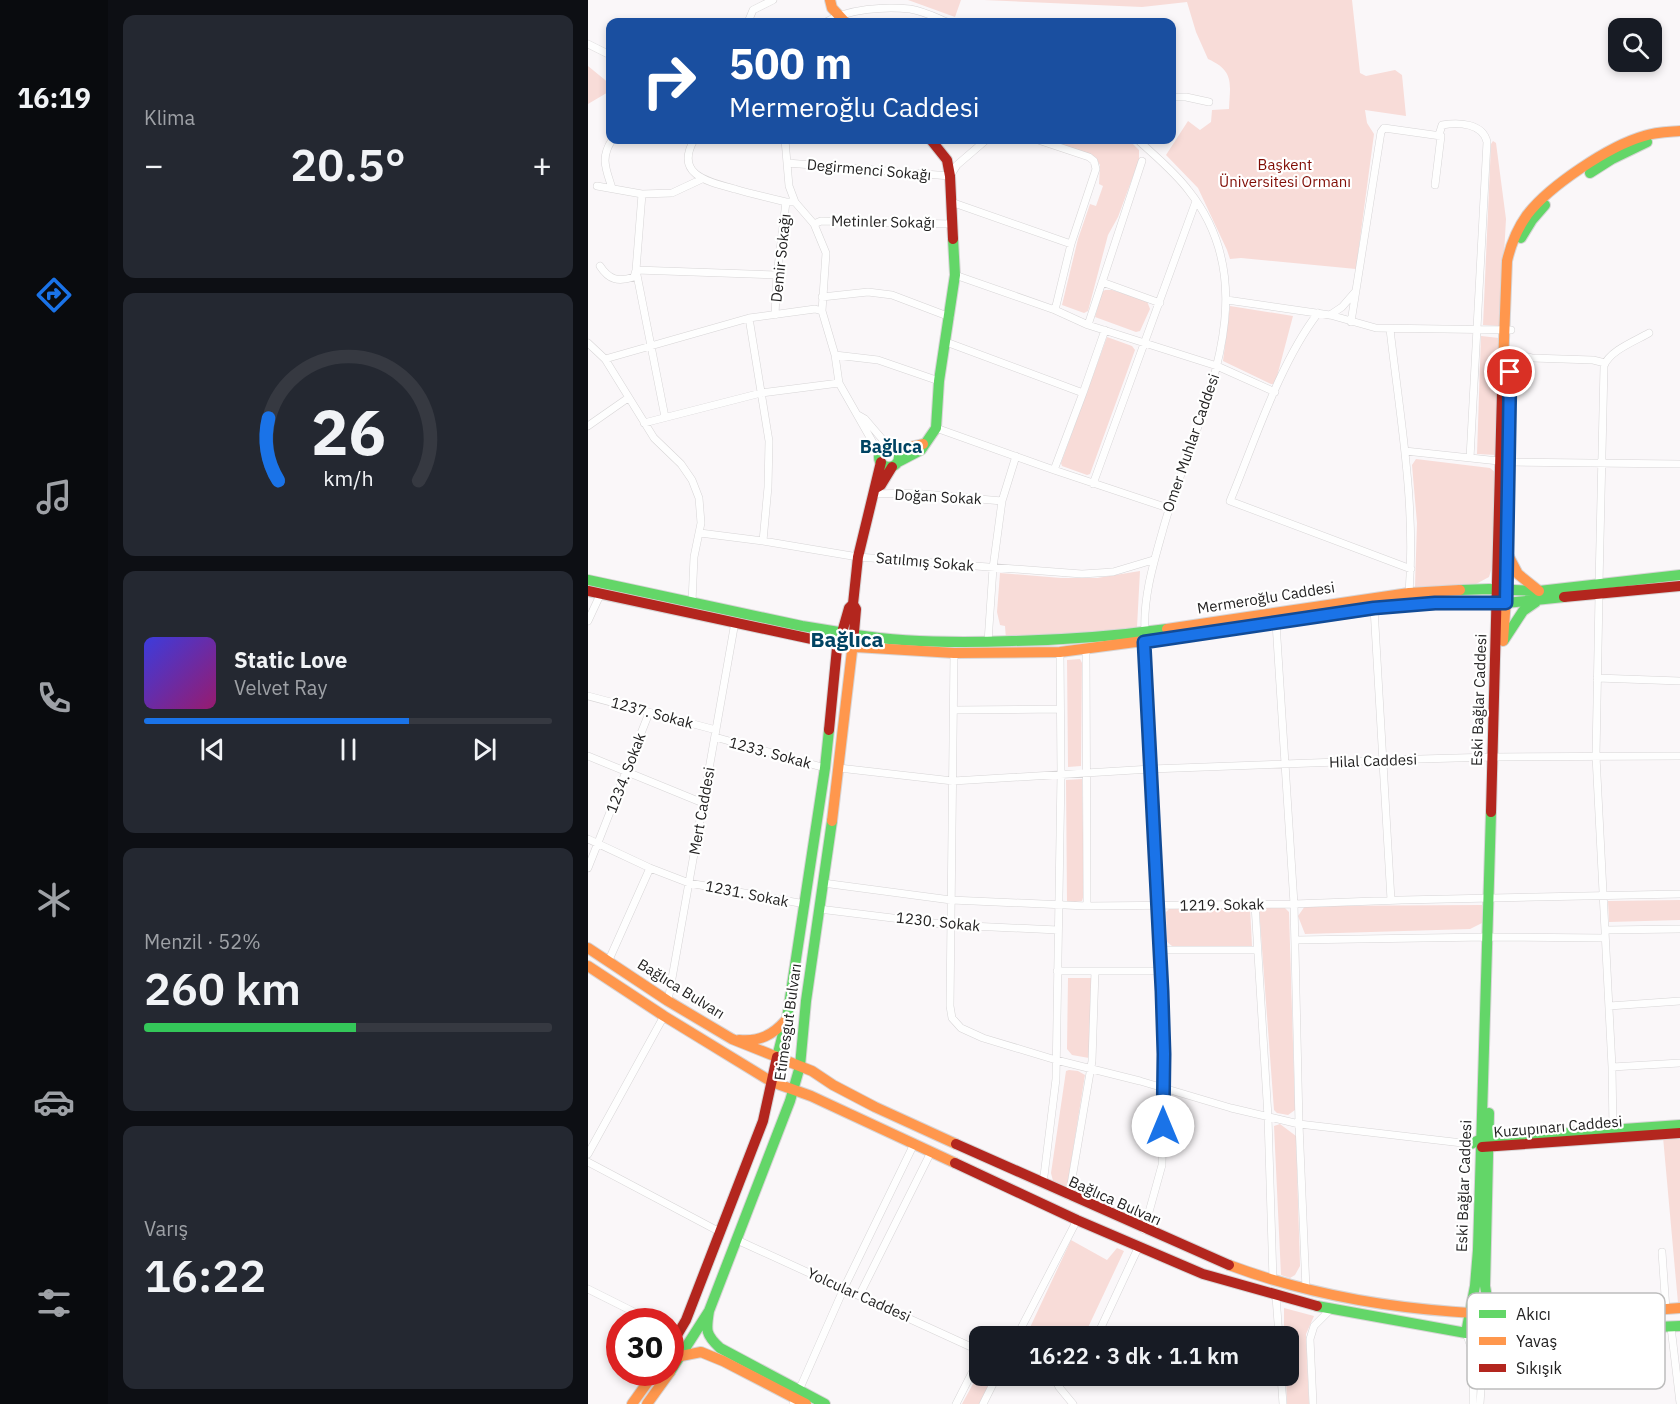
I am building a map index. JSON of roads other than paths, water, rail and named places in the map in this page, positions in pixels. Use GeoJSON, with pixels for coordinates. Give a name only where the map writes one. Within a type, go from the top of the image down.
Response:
{"type":"FeatureCollection","features":[{"type":"Feature","properties":{"kind":"main road"},"geometry":{"type":"LineString","coordinates":[[830,0],[832,8],[841,18]]}},
{"type":"Feature","properties":{"kind":"main road"},"geometry":{"type":"LineString","coordinates":[[839,0],[842,18]]}},
{"type":"Feature","properties":{"kind":"main road","name":"Eski Bağlar Caddesi"},"geometry":{"type":"LineString","coordinates":[[1501,589],[1506,551],[1507,261],[1516,233],[1530,210],[1548,194],[1620,146],[1649,134],[1680,131]]}},
{"type":"Feature","properties":{"kind":"main road","name":"Eski Bağlar Caddesi"},"geometry":{"type":"LineString","coordinates":[[1473,1293],[1477,1262],[1492,897],[1496,645],[1501,604],[1510,353],[1507,330],[1515,258],[1526,230],[1549,201],[1597,168],[1635,147],[1650,141],[1680,138]]}},
{"type":"Feature","properties":{"kind":"main road"},"geometry":{"type":"LineString","coordinates":[[924,444],[884,448],[880,458],[884,466],[895,465],[921,450],[936,428],[939,381],[955,275],[950,176],[946,160],[934,144]]}},
{"type":"Feature","properties":{"kind":"main road"},"geometry":{"type":"LineString","coordinates":[[875,491],[895,465],[899,454],[893,448]]}},
{"type":"Feature","properties":{"kind":"main road","name":"Etimesgut Bulvarı"},"geometry":{"type":"LineString","coordinates":[[684,1351],[709,1311],[794,1090],[801,1066],[806,1001],[854,649],[848,632],[856,609],[854,604],[858,557],[875,491],[880,458]]}},
{"type":"Feature","properties":{"kind":"main road"},"geometry":{"type":"LineString","coordinates":[[1503,643],[1523,611],[1539,596],[1518,574],[1506,551]]}},
{"type":"Feature","properties":{"kind":"main road","name":"Mermeroğlu Caddesi"},"geometry":{"type":"LineString","coordinates":[[1599,590],[1680,575]]}},
{"type":"Feature","properties":{"kind":"main road","name":"Mermeroğlu Caddesi"},"geometry":{"type":"LineString","coordinates":[[588,580],[801,626],[894,641],[954,643],[1145,637],[1276,623],[1374,608],[1435,603],[1501,604],[1539,596],[1680,586]]}},
{"type":"Feature","properties":{"kind":"main road","name":"Mermeroğlu Caddesi"},"geometry":{"type":"LineString","coordinates":[[588,591],[836,646],[843,652],[854,649],[954,654],[1086,650],[1145,637],[1409,592],[1501,589],[1539,596]]}},
{"type":"Feature","properties":{"kind":"main road"},"geometry":{"type":"LineString","coordinates":[[1496,757],[1503,643],[1501,604]]}},
{"type":"Feature","properties":{"kind":"main road","name":"Etimesgut Bulvarı"},"geometry":{"type":"LineString","coordinates":[[684,1322],[763,1121],[787,1018],[805,904],[825,768],[835,639],[848,632]]}},
{"type":"Feature","properties":{"kind":"main road","name":"Bağlıca Bulvarı"},"geometry":{"type":"LineString","coordinates":[[588,948],[668,1001],[732,1039],[801,1066],[868,1103],[1144,1230],[1273,1280],[1306,1289],[1412,1308],[1467,1312]]}},
{"type":"Feature","properties":{"kind":"main road","name":"Bağlıca Bulvarı"},"geometry":{"type":"LineString","coordinates":[[588,966],[772,1082],[914,1144],[1077,1220],[1203,1274],[1276,1297],[1467,1333]]}},
{"type":"Feature","properties":{"kind":"main road"},"geometry":{"type":"LineString","coordinates":[[732,1039],[744,1041],[761,1039],[777,1031],[787,1018]]}},
{"type":"Feature","properties":{"kind":"main road","name":"Kuzupınarı Caddesi"},"geometry":{"type":"LineString","coordinates":[[1482,1143],[1680,1125]]}},
{"type":"Feature","properties":{"kind":"main road","name":"Kuzupınarı Caddesi"},"geometry":{"type":"LineString","coordinates":[[1482,1143],[1680,1132]]}},
{"type":"Feature","properties":{"kind":"main road"},"geometry":{"type":"LineString","coordinates":[[1482,1143],[1485,1293]]}},
{"type":"Feature","properties":{"kind":"main road","name":"Bağlıca Bulvarı"},"geometry":{"type":"LineString","coordinates":[[1666,1310],[1680,1308]]}},
{"type":"Feature","properties":{"kind":"main road"},"geometry":{"type":"LineString","coordinates":[[709,1311],[706,1330],[711,1340],[798,1399]]}},
{"type":"Feature","properties":{"kind":"main road"},"geometry":{"type":"LineString","coordinates":[[684,1355],[701,1352],[798,1399],[825,1404]]}},
{"type":"Feature","properties":{"kind":"main road"},"geometry":{"type":"LineString","coordinates":[[632,1404],[645,1386]]}},
{"type":"Feature","properties":{"kind":"main road","name":"Etimesgut Bulvarı"},"geometry":{"type":"LineString","coordinates":[[647,1404],[660,1386]]}},
{"type":"Feature","properties":{"kind":"street"},"geometry":{"type":"LineString","coordinates":[[749,18],[753,10],[772,0]]}},
{"type":"Feature","properties":{"kind":"street"},"geometry":{"type":"LineString","coordinates":[[844,18],[863,10],[911,9],[935,18]]}},
{"type":"Feature","properties":{"kind":"street"},"geometry":{"type":"LineString","coordinates":[[588,44],[606,53]]}},
{"type":"Feature","properties":{"kind":"street"},"geometry":{"type":"LineString","coordinates":[[1176,97],[1209,102]]}},
{"type":"Feature","properties":{"kind":"street"},"geometry":{"type":"LineString","coordinates":[[1435,185],[1441,139],[1439,135],[1442,125],[1475,126],[1484,133],[1487,142],[1470,458]]}},
{"type":"Feature","properties":{"kind":"street"},"geometry":{"type":"LineString","coordinates":[[1351,322],[1382,132],[1384,128],[1389,128],[1439,135]]}},
{"type":"Feature","properties":{"kind":"street"},"geometry":{"type":"LineString","coordinates":[[609,144],[604,152],[612,188]]}},
{"type":"Feature","properties":{"kind":"street"},"geometry":{"type":"LineString","coordinates":[[693,144],[687,159],[690,169],[702,179],[786,202],[795,202]]}},
{"type":"Feature","properties":{"kind":"street"},"geometry":{"type":"LineString","coordinates":[[785,144],[789,186],[795,202],[814,224],[826,253],[822,310],[835,355],[839,383],[880,458]]}},
{"type":"Feature","properties":{"kind":"street"},"geometry":{"type":"LineString","coordinates":[[950,176],[957,165],[981,144]]}},
{"type":"Feature","properties":{"kind":"street"},"geometry":{"type":"LineString","coordinates":[[1050,144],[1089,157],[1096,165],[1071,244],[1055,310]]}},
{"type":"Feature","properties":{"kind":"street","name":"Omer Muhlar Caddesi"},"geometry":{"type":"LineString","coordinates":[[1142,144],[1176,177],[1196,201],[1210,225],[1222,252],[1227,300],[1217,366],[1195,437],[1168,508],[1153,560],[1146,612],[1145,637],[1164,1054],[1162,1165],[1144,1230]]}},
{"type":"Feature","properties":{"kind":"street"},"geometry":{"type":"LineString","coordinates":[[1088,325],[1142,161]]}},
{"type":"Feature","properties":{"kind":"street","name":"Degirmenci Sokağı"},"geometry":{"type":"LineString","coordinates":[[787,163],[950,176]]}},
{"type":"Feature","properties":{"kind":"street"},"geometry":{"type":"LineString","coordinates":[[597,186],[642,194],[672,193],[702,179]]}},
{"type":"Feature","properties":{"kind":"street"},"geometry":{"type":"LineString","coordinates":[[600,266],[605,274],[616,280],[634,278],[642,194]]}},
{"type":"Feature","properties":{"kind":"street"},"geometry":{"type":"LineString","coordinates":[[1093,484],[1196,201]]}},
{"type":"Feature","properties":{"kind":"street","name":"Demir Sokağı"},"geometry":{"type":"LineString","coordinates":[[775,315],[777,275],[786,202]]}},
{"type":"Feature","properties":{"kind":"street"},"geometry":{"type":"LineString","coordinates":[[951,202],[1071,244]]}},
{"type":"Feature","properties":{"kind":"street","name":"Metinler Sokağı"},"geometry":{"type":"LineString","coordinates":[[814,224],[821,221],[952,224]]}},
{"type":"Feature","properties":{"kind":"street"},"geometry":{"type":"LineString","coordinates":[[636,270],[777,275]]}},
{"type":"Feature","properties":{"kind":"street"},"geometry":{"type":"LineString","coordinates":[[636,270],[665,417]]}},
{"type":"Feature","properties":{"kind":"street"},"geometry":{"type":"LineString","coordinates":[[955,275],[1055,310],[1088,325],[1217,366],[1275,392]]}},
{"type":"Feature","properties":{"kind":"street"},"geometry":{"type":"LineString","coordinates":[[1102,282],[1160,303]]}},
{"type":"Feature","properties":{"kind":"street"},"geometry":{"type":"LineString","coordinates":[[1330,315],[1342,307],[1357,290]]}},
{"type":"Feature","properties":{"kind":"street"},"geometry":{"type":"LineString","coordinates":[[822,297],[868,292],[892,295],[950,317]]}},
{"type":"Feature","properties":{"kind":"street"},"geometry":{"type":"LineString","coordinates":[[1227,300],[1330,315],[1367,326],[1390,329],[1507,330]]}},
{"type":"Feature","properties":{"kind":"street"},"geometry":{"type":"LineString","coordinates":[[605,358],[749,318],[822,310]]}},
{"type":"Feature","properties":{"kind":"street"},"geometry":{"type":"LineString","coordinates":[[1318,314],[1303,334],[1275,392],[1230,501],[1411,569]]}},
{"type":"Feature","properties":{"kind":"street"},"geometry":{"type":"LineString","coordinates":[[749,318],[769,441],[763,541]]}},
{"type":"Feature","properties":{"kind":"street"},"geometry":{"type":"LineString","coordinates":[[1390,329],[1412,525],[1409,592]]}},
{"type":"Feature","properties":{"kind":"street"},"geometry":{"type":"LineString","coordinates":[[1054,470],[1105,330]]}},
{"type":"Feature","properties":{"kind":"street"},"geometry":{"type":"LineString","coordinates":[[1613,1130],[1612,1067],[1596,756],[1602,380],[1605,363],[1615,353],[1648,333]]}},
{"type":"Feature","properties":{"kind":"street"},"geometry":{"type":"LineString","coordinates":[[946,342],[1083,393]]}},
{"type":"Feature","properties":{"kind":"street"},"geometry":{"type":"LineString","coordinates":[[588,343],[605,358],[659,444],[681,464],[692,480],[699,498],[700,533],[694,557],[692,602]]}},
{"type":"Feature","properties":{"kind":"street"},"geometry":{"type":"LineString","coordinates":[[1510,353],[1532,358],[1593,360],[1605,363]]}},
{"type":"Feature","properties":{"kind":"street"},"geometry":{"type":"LineString","coordinates":[[835,355],[878,360],[939,381]]}},
{"type":"Feature","properties":{"kind":"street"},"geometry":{"type":"LineString","coordinates":[[644,423],[761,393],[839,383]]}},
{"type":"Feature","properties":{"kind":"street"},"geometry":{"type":"LineString","coordinates":[[588,426],[628,398]]}},
{"type":"Feature","properties":{"kind":"street"},"geometry":{"type":"LineString","coordinates":[[858,415],[865,419],[893,448]]}},
{"type":"Feature","properties":{"kind":"street"},"geometry":{"type":"LineString","coordinates":[[936,428],[1168,508]]}},
{"type":"Feature","properties":{"kind":"street"},"geometry":{"type":"LineString","coordinates":[[1405,451],[1505,461],[1680,464]]}},
{"type":"Feature","properties":{"kind":"street"},"geometry":{"type":"LineString","coordinates":[[988,642],[993,568],[1002,501],[1016,456]]}},
{"type":"Feature","properties":{"kind":"street","name":"Doğan Sokak"},"geometry":{"type":"LineString","coordinates":[[875,491],[1002,501]]}},
{"type":"Feature","properties":{"kind":"street","name":"Satılmış Sokak"},"geometry":{"type":"LineString","coordinates":[[700,533],[858,557],[993,568],[1094,574],[1128,569],[1153,560]]}},
{"type":"Feature","properties":{"kind":"street"},"geometry":{"type":"LineString","coordinates":[[588,621],[601,593]]}},
{"type":"Feature","properties":{"kind":"street"},"geometry":{"type":"LineString","coordinates":[[1374,608],[1391,900]]}},
{"type":"Feature","properties":{"kind":"street","name":"Mert Caddesi"},"geometry":{"type":"LineString","coordinates":[[668,1001],[735,622]]}},
{"type":"Feature","properties":{"kind":"street"},"geometry":{"type":"LineString","coordinates":[[1276,623],[1294,904],[1299,1124],[1306,1289]]}},
{"type":"Feature","properties":{"kind":"street"},"geometry":{"type":"LineString","coordinates":[[1086,650],[1087,906]]}},
{"type":"Feature","properties":{"kind":"street"},"geometry":{"type":"LineString","coordinates":[[1043,1184],[1056,1078],[1060,905],[1060,652]]}},
{"type":"Feature","properties":{"kind":"street"},"geometry":{"type":"LineString","coordinates":[[954,654],[950,1014],[955,1023],[966,1032],[1056,1060],[1268,1117],[1299,1124],[1482,1143]]}},
{"type":"Feature","properties":{"kind":"street"},"geometry":{"type":"LineString","coordinates":[[1596,678],[1680,681]]}},
{"type":"Feature","properties":{"kind":"street","name":"1237. Sokak"},"geometry":{"type":"LineString","coordinates":[[588,696],[650,712],[715,734]]}},
{"type":"Feature","properties":{"kind":"street"},"geometry":{"type":"LineString","coordinates":[[954,710],[1060,709]]}},
{"type":"Feature","properties":{"kind":"street","name":"1234. Sokak"},"geometry":{"type":"LineString","coordinates":[[588,868],[650,712]]}},
{"type":"Feature","properties":{"kind":"street","name":"1233. Sokak"},"geometry":{"type":"LineString","coordinates":[[715,734],[825,768]]}},
{"type":"Feature","properties":{"kind":"street"},"geometry":{"type":"LineString","coordinates":[[588,756],[703,803]]}},
{"type":"Feature","properties":{"kind":"street","name":"Hilal Caddesi"},"geometry":{"type":"LineString","coordinates":[[839,768],[953,781],[1087,772],[1382,760],[1680,756]]}},
{"type":"Feature","properties":{"kind":"street","name":"1231. Sokak"},"geometry":{"type":"LineString","coordinates":[[588,839],[650,868],[689,883],[805,904]]}},
{"type":"Feature","properties":{"kind":"street"},"geometry":{"type":"LineString","coordinates":[[608,962],[650,868]]}},
{"type":"Feature","properties":{"kind":"street","name":"1219. Sokak"},"geometry":{"type":"LineString","coordinates":[[823,883],[951,900],[1087,906],[1254,905],[1492,897],[1680,894]]}},
{"type":"Feature","properties":{"kind":"street"},"geometry":{"type":"LineString","coordinates":[[1254,905],[1268,1117],[1273,1280]]}},
{"type":"Feature","properties":{"kind":"street","name":"1230. Sokak"},"geometry":{"type":"LineString","coordinates":[[819,909],[950,925],[1058,930]]}},
{"type":"Feature","properties":{"kind":"street"},"geometry":{"type":"LineString","coordinates":[[1295,940],[1605,934],[1680,929]]}},
{"type":"Feature","properties":{"kind":"street"},"geometry":{"type":"LineString","coordinates":[[1159,951],[1257,950]]}},
{"type":"Feature","properties":{"kind":"street"},"geometry":{"type":"LineString","coordinates":[[1057,971],[1161,971]]}},
{"type":"Feature","properties":{"kind":"street"},"geometry":{"type":"LineString","coordinates":[[1069,1196],[1090,1069],[1095,971]]}},
{"type":"Feature","properties":{"kind":"street"},"geometry":{"type":"LineString","coordinates":[[1609,1006],[1680,1001]]}},
{"type":"Feature","properties":{"kind":"street"},"geometry":{"type":"LineString","coordinates":[[588,1154],[664,1016]]}},
{"type":"Feature","properties":{"kind":"street"},"geometry":{"type":"LineString","coordinates":[[1612,1067],[1680,1063]]}},
{"type":"Feature","properties":{"kind":"street"},"geometry":{"type":"LineString","coordinates":[[798,1399],[844,1288],[914,1144]]}},
{"type":"Feature","properties":{"kind":"street"},"geometry":{"type":"LineString","coordinates":[[860,1294],[931,1152]]}},
{"type":"Feature","properties":{"kind":"street"},"geometry":{"type":"LineString","coordinates":[[588,1162],[720,1232]]}},
{"type":"Feature","properties":{"kind":"street"},"geometry":{"type":"LineString","coordinates":[[1022,1326],[1077,1220]]}},
{"type":"Feature","properties":{"kind":"street","name":"Yolcular Caddesi"},"geometry":{"type":"LineString","coordinates":[[737,1240],[860,1294],[969,1346]]}},
{"type":"Feature","properties":{"kind":"street"},"geometry":{"type":"LineString","coordinates":[[1101,1326],[1139,1246]]}},
{"type":"Feature","properties":{"kind":"street"},"geometry":{"type":"LineString","coordinates":[[1662,1252],[1665,1293]]}},
{"type":"Feature","properties":{"kind":"street"},"geometry":{"type":"LineString","coordinates":[[588,1289],[626,1308]]}},
{"type":"Feature","properties":{"kind":"street"},"geometry":{"type":"LineString","coordinates":[[1665,1296],[1666,1310]]}},
{"type":"Feature","properties":{"kind":"street"},"geometry":{"type":"LineString","coordinates":[[1276,1297],[1278,1326]]}},
{"type":"Feature","properties":{"kind":"street"},"geometry":{"type":"LineString","coordinates":[[1313,1404],[1310,1339],[1314,1326],[1331,1309]]}},
{"type":"Feature","properties":{"kind":"street"},"geometry":{"type":"LineString","coordinates":[[1676,1326],[1680,1403]]}},
{"type":"Feature","properties":{"kind":"street"},"geometry":{"type":"LineString","coordinates":[[956,1404],[969,1379]]}},
{"type":"Feature","properties":{"kind":"street"},"geometry":{"type":"LineString","coordinates":[[983,1404],[992,1386]]}},
{"type":"Feature","properties":{"kind":"street"},"geometry":{"type":"LineString","coordinates":[[1058,1386],[1073,1404]]}},
{"type":"Feature","properties":{"kind":"street"},"geometry":{"type":"LineString","coordinates":[[1282,1386],[1283,1404]]}},
{"type":"Feature","properties":{"kind":"street"},"geometry":{"type":"LineString","coordinates":[[1473,1389],[1473,1404]]}},
{"type":"Feature","properties":{"kind":"street"},"geometry":{"type":"LineString","coordinates":[[1480,1404],[1481,1389]]}},
{"type":"Feature","properties":{"kind":"district","name":"Bağlıca"},"geometry":{"type":"Point","coordinates":[891,447]}},
{"type":"Feature","properties":{"kind":"district","name":"Bağlıca"},"geometry":{"type":"Point","coordinates":[847,640]}},
{"type":"Feature","properties":{"kind":"park label","name":"Başkent Üniversitesi Ormanı"},"geometry":{"type":"Point","coordinates":[1285,174]}}]}
